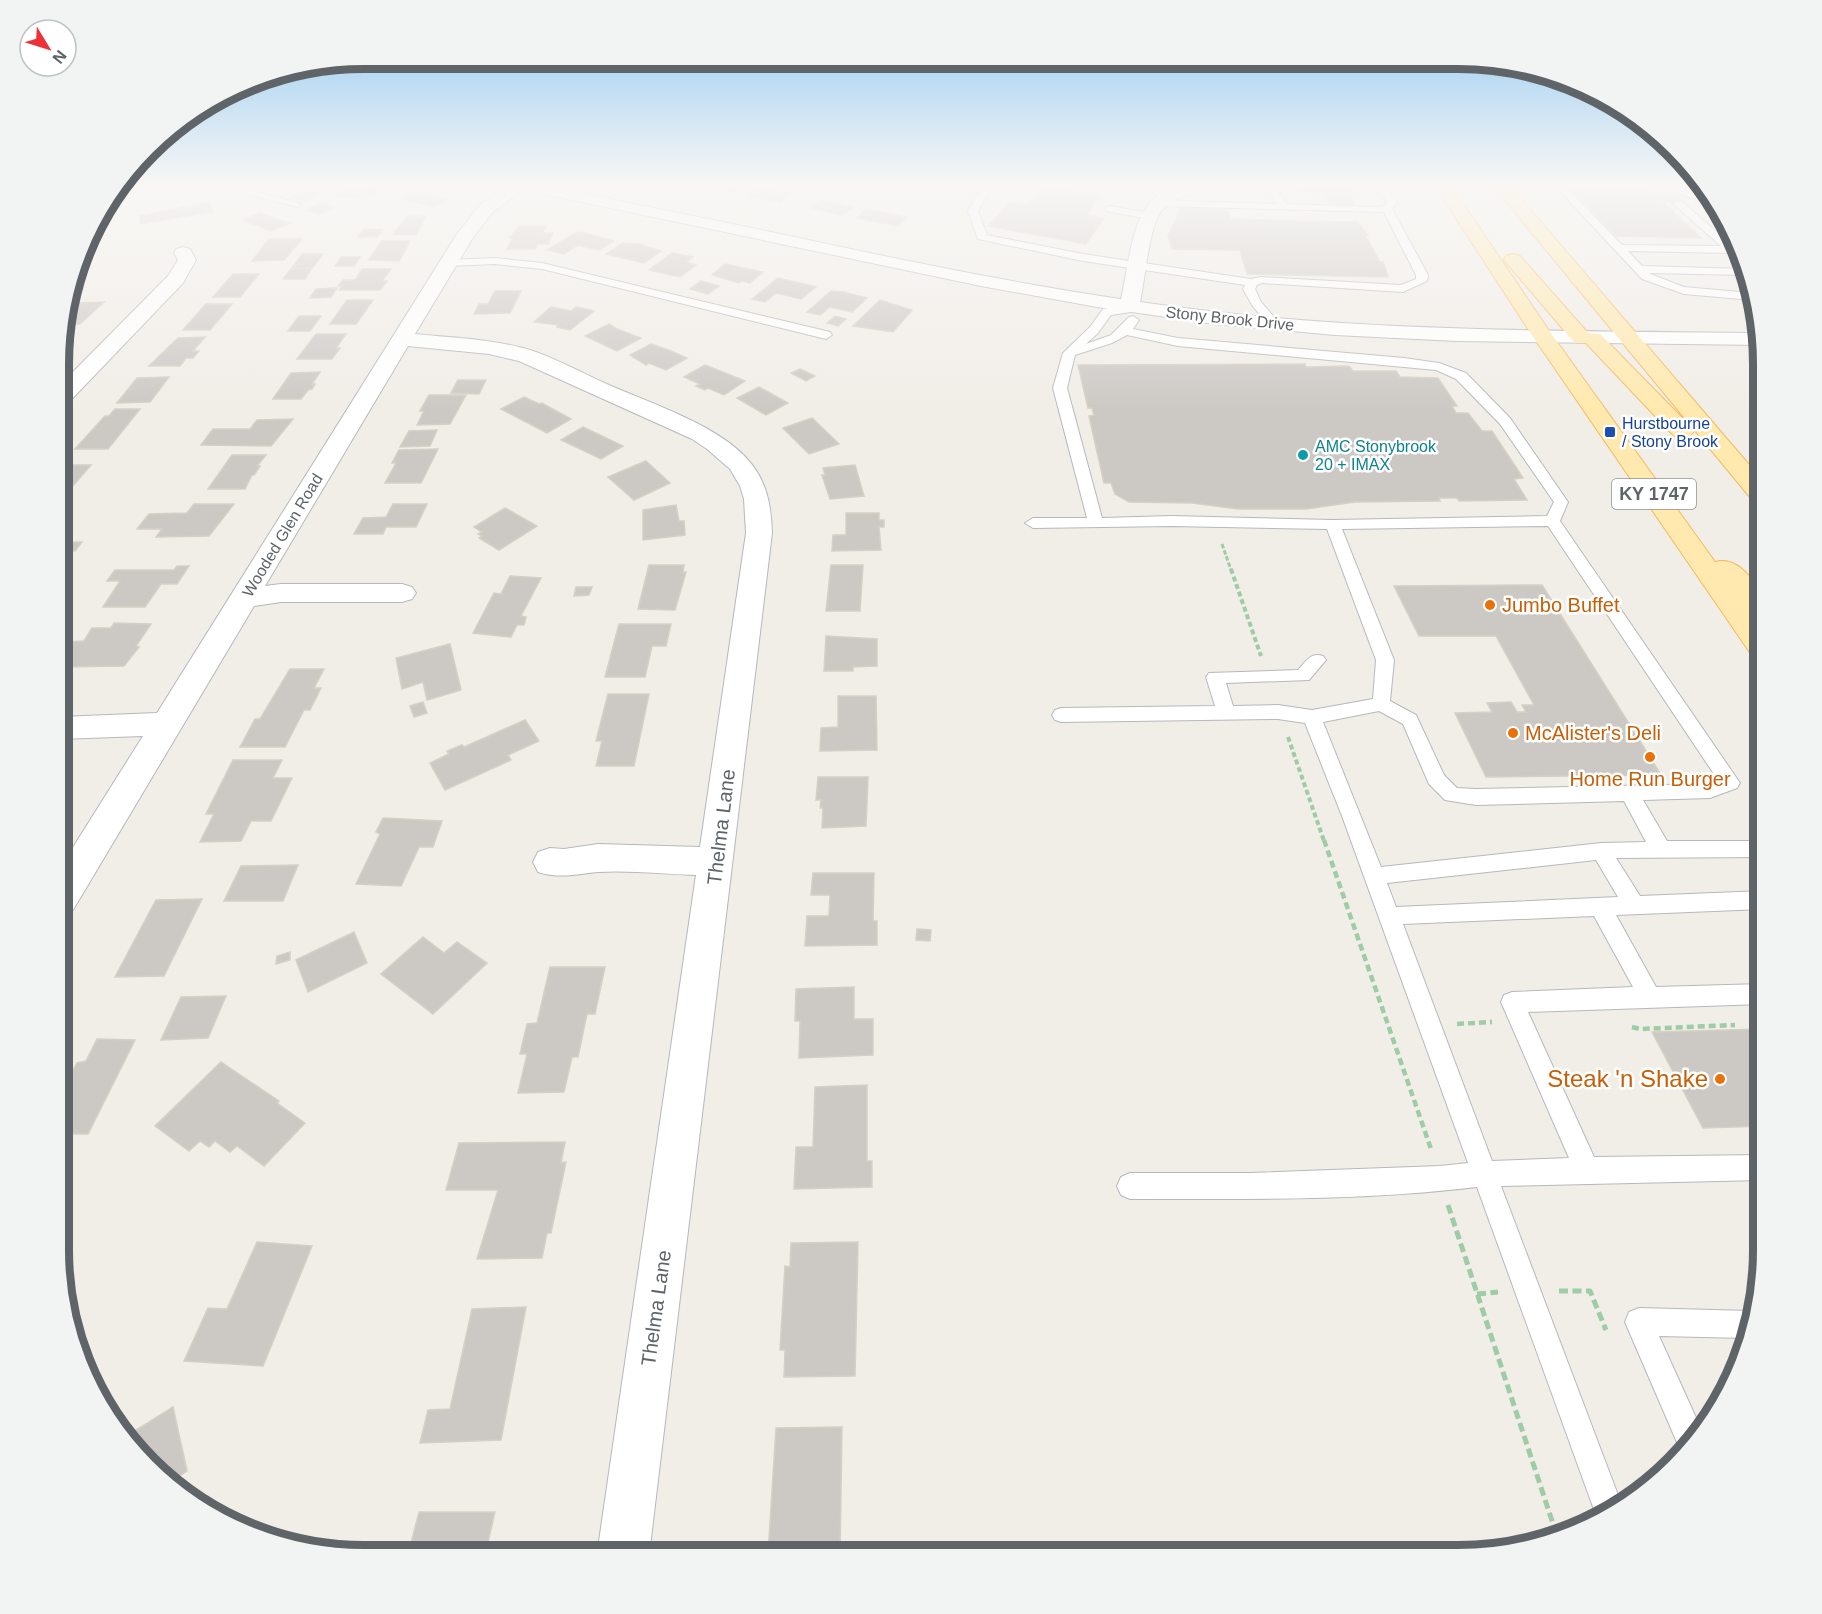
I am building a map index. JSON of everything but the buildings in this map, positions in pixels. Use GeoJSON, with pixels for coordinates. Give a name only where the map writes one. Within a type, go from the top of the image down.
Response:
{"type":"FeatureCollection","features":[{"type":"Feature","properties":{"kind":"main road","name":"KY 1747"},"geometry":{"type":"LineString","coordinates":[[1493,261],[1544,338],[1753,636]]}},
{"type":"Feature","properties":{"kind":"main road"},"geometry":{"type":"LineString","coordinates":[[1515,261],[1587,338],[1686,434],[1753,491]]}},
{"type":"Feature","properties":{"kind":"main road"},"geometry":{"type":"LineString","coordinates":[[1565,261],[1753,487]]}},
{"type":"Feature","properties":{"kind":"main road"},"geometry":{"type":"LineString","coordinates":[[1650,488],[1753,597]]}},
{"type":"Feature","properties":{"kind":"street"},"geometry":{"type":"LineString","coordinates":[[69,389],[176,279],[186,261]]}},
{"type":"Feature","properties":{"kind":"street","name":"Stony Brook Drive"},"geometry":{"type":"LineString","coordinates":[[884,261],[1128,308],[1274,324],[1468,336],[1751,339]]}},
{"type":"Feature","properties":{"kind":"street"},"geometry":{"type":"LineString","coordinates":[[1128,308],[1141,261]]}},
{"type":"Feature","properties":{"kind":"street","name":"Wooded Glen Road"},"geometry":{"type":"LineString","coordinates":[[69,884],[448,263]]}},
{"type":"Feature","properties":{"kind":"street","name":"Thelma Lane"},"geometry":{"type":"LineString","coordinates":[[403,339],[489,348],[526,356],[700,434],[719,445],[745,471],[753,486],[759,506],[759,533],[624,1545]]}},
{"type":"Feature","properties":{"kind":"street"},"geometry":{"type":"LineString","coordinates":[[244,598],[281,593],[402,593]]}},
{"type":"Feature","properties":{"kind":"street"},"geometry":{"type":"LineString","coordinates":[[69,728],[166,724]]}},
{"type":"Feature","properties":{"kind":"street"},"geometry":{"type":"LineString","coordinates":[[550,862],[564,863],[598,858],[716,862]]}},
{"type":"Feature","properties":{"kind":"lane"},"geometry":{"type":"LineString","coordinates":[[448,263],[487,261]]}},
{"type":"Feature","properties":{"kind":"lane"},"geometry":{"type":"LineString","coordinates":[[498,261],[542,266],[826,335]]}},
{"type":"Feature","properties":{"kind":"lane"},"geometry":{"type":"LineString","coordinates":[[1109,261],[1252,283],[1261,280],[1403,289],[1421,281],[1422,275],[1414,261]]}},
{"type":"Feature","properties":{"kind":"lane"},"geometry":{"type":"LineString","coordinates":[[1631,261],[1646,277],[1657,282],[1684,290],[1745,297]]}},
{"type":"Feature","properties":{"kind":"lane"},"geometry":{"type":"LineString","coordinates":[[1638,269],[1738,272]]}},
{"type":"Feature","properties":{"kind":"lane"},"geometry":{"type":"LineString","coordinates":[[1252,283],[1248,288],[1252,297],[1274,324]]}},
{"type":"Feature","properties":{"kind":"lane"},"geometry":{"type":"LineString","coordinates":[[1069,353],[1114,338],[1127,331],[1134,317],[1128,308],[1107,312],[1094,330],[1069,353],[1060,388],[1096,523]]}},
{"type":"Feature","properties":{"kind":"lane"},"geometry":{"type":"LineString","coordinates":[[1127,331],[1178,342],[1404,362],[1438,367],[1461,376],[1505,422],[1561,502],[1552,521]]}},
{"type":"Feature","properties":{"kind":"lane"},"geometry":{"type":"LineString","coordinates":[[1033,523],[1215,522],[1333,525],[1552,521]]}},
{"type":"Feature","properties":{"kind":"lane"},"geometry":{"type":"LineString","coordinates":[[1061,715],[1278,712],[1312,717],[1381,704],[1410,720],[1436,779],[1452,795],[1476,797],[1710,791],[1730,783],[1552,521]]}},
{"type":"Feature","properties":{"kind":"lane"},"geometry":{"type":"LineString","coordinates":[[1333,525],[1385,660],[1381,704]]}},
{"type":"Feature","properties":{"kind":"lane"},"geometry":{"type":"LineString","coordinates":[[1226,713],[1215,677],[1303,676],[1317,660]]}},
{"type":"Feature","properties":{"kind":"lane"},"geometry":{"type":"LineString","coordinates":[[1312,717],[1389,915],[1606,1504]]}},
{"type":"Feature","properties":{"kind":"lane"},"geometry":{"type":"LineString","coordinates":[[1629,793],[1661,849]]}},
{"type":"Feature","properties":{"kind":"lane"},"geometry":{"type":"LineString","coordinates":[[1374,876],[1601,851],[1753,849]]}},
{"type":"Feature","properties":{"kind":"lane"},"geometry":{"type":"LineString","coordinates":[[1601,851],[1634,905]]}},
{"type":"Feature","properties":{"kind":"lane"},"geometry":{"type":"LineString","coordinates":[[1389,915],[1753,900]]}},
{"type":"Feature","properties":{"kind":"lane"},"geometry":{"type":"LineString","coordinates":[[1600,907],[1650,997]]}},
{"type":"Feature","properties":{"kind":"lane"},"geometry":{"type":"LineString","coordinates":[[1587,1170],[1512,1002],[1753,994]]}},
{"type":"Feature","properties":{"kind":"lane"},"geometry":{"type":"LineString","coordinates":[[1130,1186],[1249,1186],[1440,1179],[1484,1173],[1753,1167]]}},
{"type":"Feature","properties":{"kind":"lane"},"geometry":{"type":"LineString","coordinates":[[1688,1434],[1639,1323],[1743,1324]]}},
{"type":"Feature","properties":{"kind":"path"},"geometry":{"type":"LineString","coordinates":[[1215,522],[1267,677]]}},
{"type":"Feature","properties":{"kind":"path"},"geometry":{"type":"LineString","coordinates":[[1278,712],[1428,1139],[1555,1528]]}},
{"type":"Feature","properties":{"kind":"place","name":"Hurstbourne / Stony Brook"},"geometry":{"type":"Point","coordinates":[1610,432]}},
{"type":"Feature","properties":{"kind":"place","name":"AMC Stonybrook 20 + IMAX"},"geometry":{"type":"Point","coordinates":[1303,455]}},
{"type":"Feature","properties":{"kind":"place","name":"Jumbo Buffet"},"geometry":{"type":"Point","coordinates":[1490,605]}},
{"type":"Feature","properties":{"kind":"place","name":"McAlister's Deli"},"geometry":{"type":"Point","coordinates":[1513,733]}},
{"type":"Feature","properties":{"kind":"place","name":"Home Run Burger"},"geometry":{"type":"Point","coordinates":[1650,757]}},
{"type":"Feature","properties":{"kind":"place","name":"Steak 'n Shake"},"geometry":{"type":"Point","coordinates":[1720,1079]}}]}
